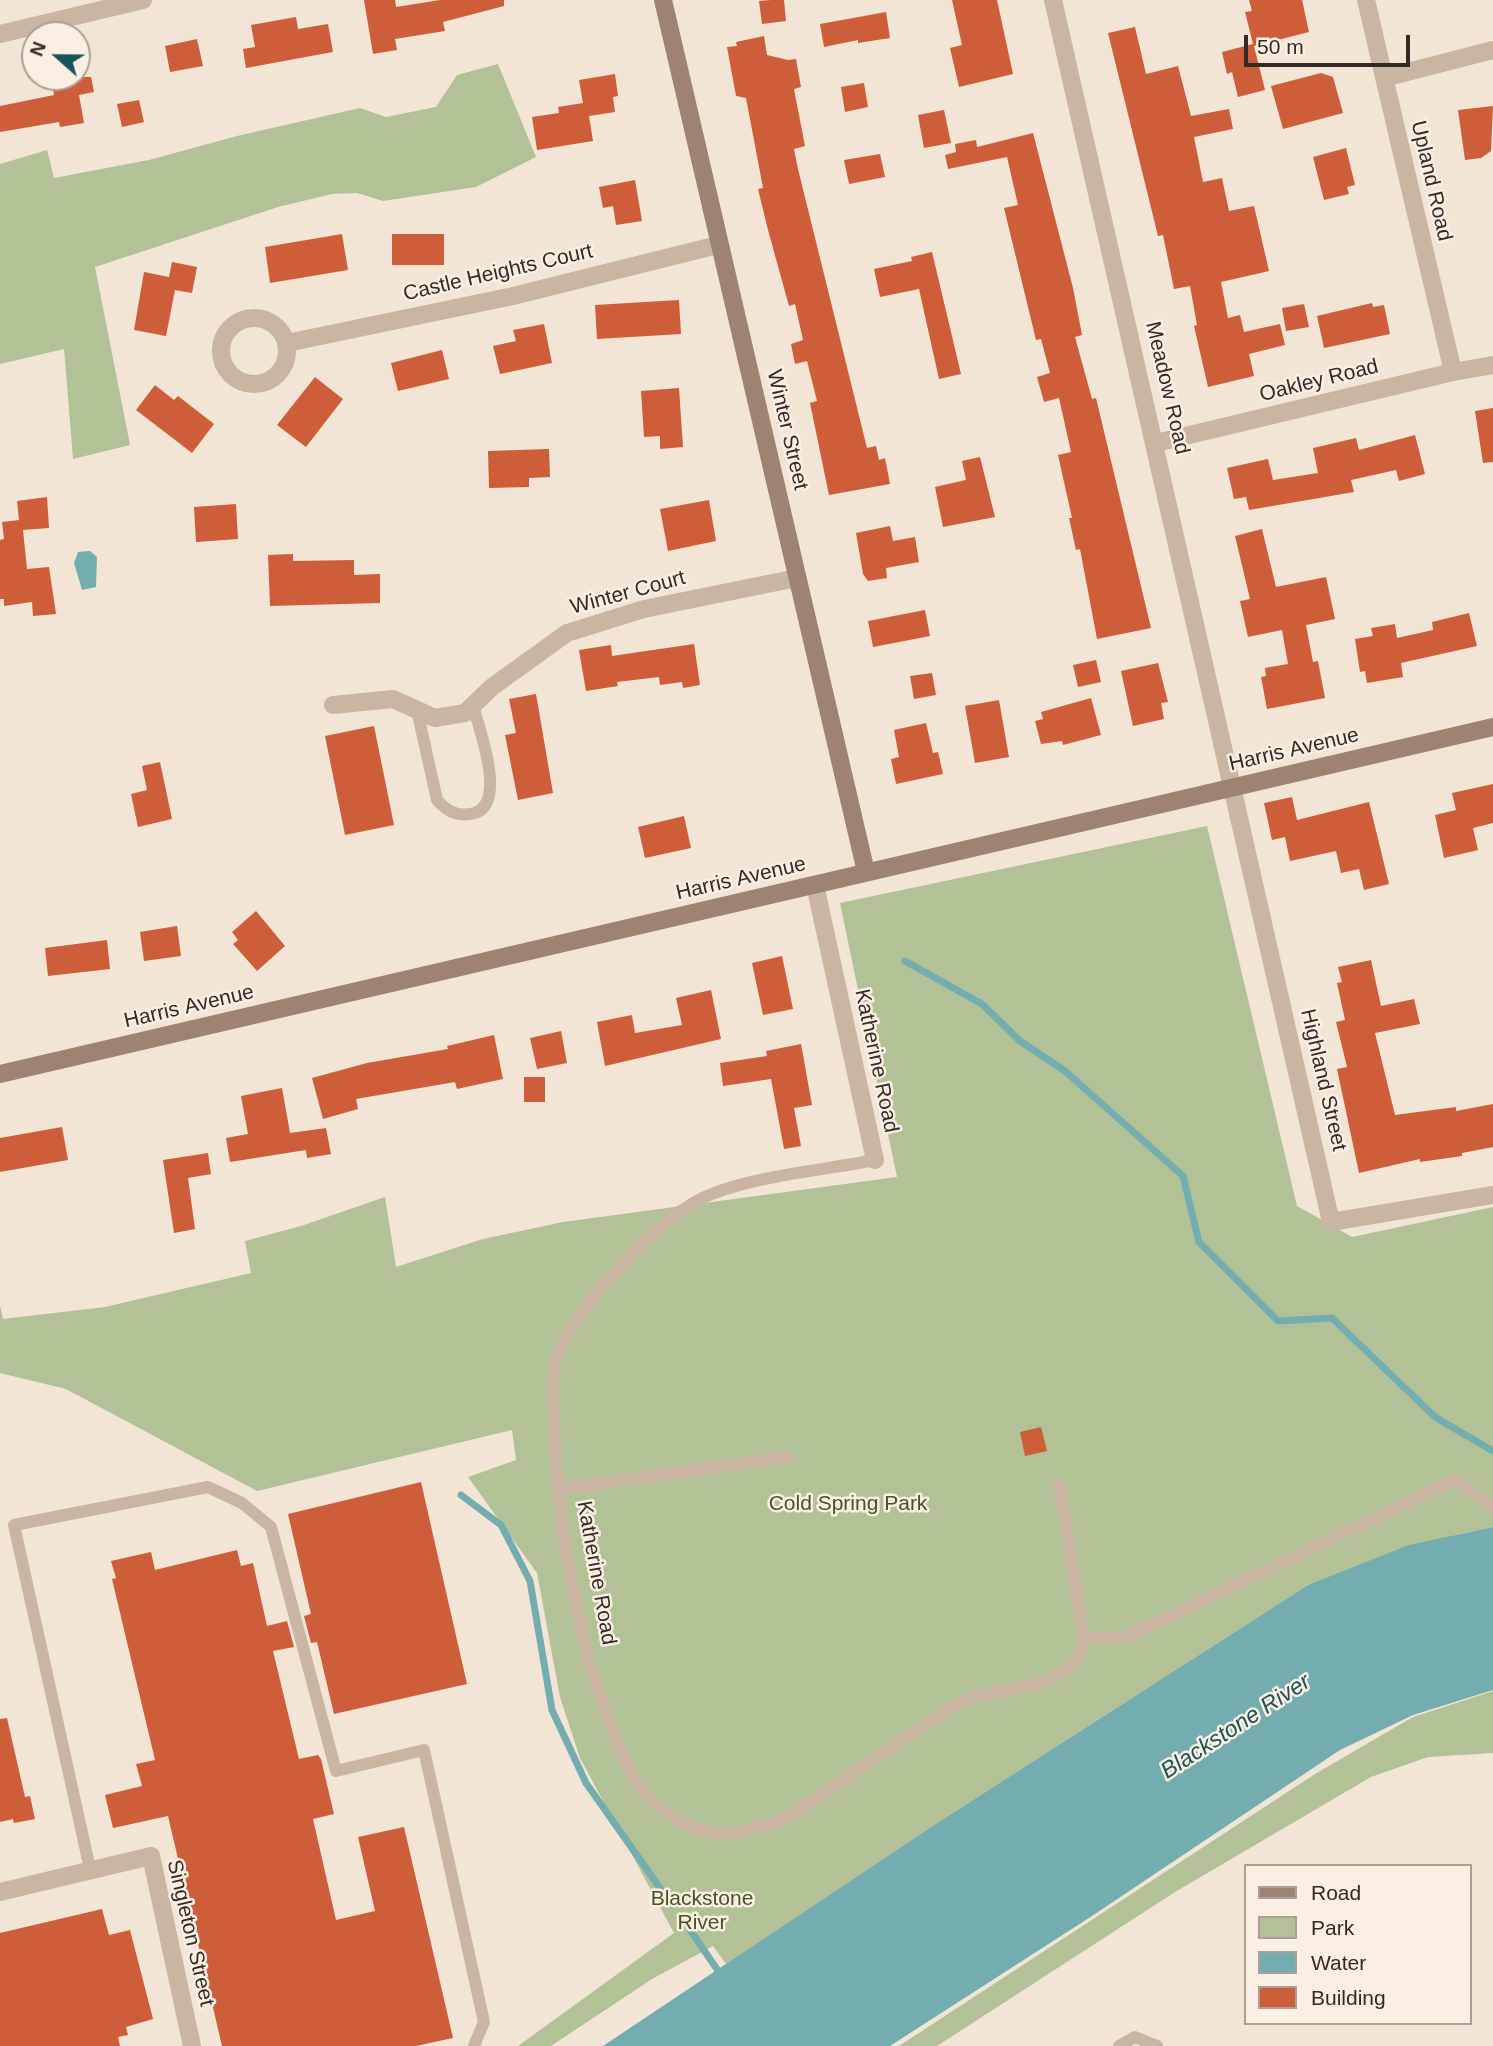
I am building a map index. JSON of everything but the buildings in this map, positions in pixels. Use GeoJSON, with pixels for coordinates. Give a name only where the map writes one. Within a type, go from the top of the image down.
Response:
{"type":"FeatureCollection","features":[{"type":"Feature","properties":{"kind":"main road","name":"Winter Street"},"geometry":{"type":"LineString","coordinates":[[663,0],[866,872]]}},
{"type":"Feature","properties":{"kind":"main road","name":"Harris Avenue"},"geometry":{"type":"LineString","coordinates":[[0,1074],[1493,727]]}},
{"type":"Feature","properties":{"kind":"street"},"geometry":{"type":"LineString","coordinates":[[0,34],[70,8],[144,0]]}},
{"type":"Feature","properties":{"kind":"street","name":"Meadow Road"},"geometry":{"type":"LineString","coordinates":[[1053,0],[1234,787]]}},
{"type":"Feature","properties":{"kind":"street","name":"Upland Road"},"geometry":{"type":"LineString","coordinates":[[1366,0],[1454,372]]}},
{"type":"Feature","properties":{"kind":"street"},"geometry":{"type":"LineString","coordinates":[[1384,78],[1493,50]]}},
{"type":"Feature","properties":{"kind":"street","name":"Castle Heights Court"},"geometry":{"type":"LineString","coordinates":[[287,344],[513,296],[718,245]]}},
{"type":"Feature","properties":{"kind":"street","name":"Oakley Road"},"geometry":{"type":"LineString","coordinates":[[1156,443],[1493,365]]}},
{"type":"Feature","properties":{"kind":"street","name":"Winter Court"},"geometry":{"type":"LineString","coordinates":[[333,705],[393,699],[435,718],[465,713],[492,687],[566,633],[644,609],[797,578]]}},
{"type":"Feature","properties":{"kind":"street","name":"Highland Street"},"geometry":{"type":"LineString","coordinates":[[1234,787],[1331,1222],[1493,1195]]}},
{"type":"Feature","properties":{"kind":"street","name":"Katherine Road"},"geometry":{"type":"LineString","coordinates":[[814,885],[874,1160]]}},
{"type":"Feature","properties":{"kind":"street","name":"Singleton Street"},"geometry":{"type":"LineString","coordinates":[[0,1892],[151,1856],[192,2046]]}},
{"type":"Feature","properties":{"kind":"lane"},"geometry":{"type":"LineString","coordinates":[[417,710],[437,800],[446,810],[460,815],[476,814],[486,805],[490,786],[489,763],[473,706]]}},
{"type":"Feature","properties":{"kind":"lane","name":"Katherine Road"},"geometry":{"type":"LineString","coordinates":[[874,1160],[720,1191],[690,1205],[636,1248],[593,1297],[556,1360],[553,1377],[559,1489],[577,1615],[593,1675],[618,1745],[638,1784],[651,1800],[676,1819],[703,1831],[724,1835],[781,1821],[969,1699],[1047,1681],[1072,1664],[1084,1639]]}},
{"type":"Feature","properties":{"kind":"lane"},"geometry":{"type":"LineString","coordinates":[[559,1489],[788,1457]]}},
{"type":"Feature","properties":{"kind":"lane"},"geometry":{"type":"LineString","coordinates":[[1059,1484],[1084,1639],[1126,1637],[1455,1480],[1493,1506]]}},
{"type":"Feature","properties":{"kind":"lane"},"geometry":{"type":"LineString","coordinates":[[90,1869],[14,1525],[208,1487],[242,1503],[271,1527],[336,1771],[424,1750],[484,2022],[474,2046]]}},
{"type":"Feature","properties":{"kind":"lane"},"geometry":{"type":"LineString","coordinates":[[1119,2046],[1135,2037],[1157,2046]]}},
{"type":"Feature","properties":{"kind":"green space"},"geometry":{"type":"Polygon","coordinates":[[[498,64],[536,157],[476,187],[383,201],[357,193],[332,194],[278,207],[95,267],[130,445],[73,459],[64,349],[0,364],[0,164],[47,150],[54,178],[149,160],[237,136],[360,108],[386,117],[436,107],[457,75],[498,64]]]}},
{"type":"Feature","properties":{"kind":"green space","name":"Cold Spring Park"},"geometry":{"type":"Polygon","coordinates":[[[1207,826],[1297,1206],[1352,1237],[1493,1207],[1493,1527],[1455,1535],[1308,1585],[934,1825],[726,1964],[713,1946],[652,1979],[551,2046],[518,2046],[674,1933],[580,1758],[560,1697],[537,1573],[468,1477],[516,1460],[512,1430],[257,1491],[66,1389],[0,1373],[0,1306],[3,1319],[105,1307],[251,1273],[245,1241],[301,1226],[385,1197],[396,1267],[483,1239],[563,1222],[897,1177],[840,903],[1207,826]]]}},
{"type":"Feature","properties":{"kind":"green space"},"geometry":{"type":"Polygon","coordinates":[[[1493,1691],[1493,1753],[1428,1757],[1371,1777],[1175,1892],[937,2046],[899,2046],[1315,1774],[1413,1717],[1493,1691]]]}},
{"type":"Feature","properties":{"kind":"water"},"geometry":{"type":"Polygon","coordinates":[[[90,551],[97,557],[96,587],[82,590],[74,563],[78,552],[90,551]]]}},
{"type":"Feature","properties":{"kind":"water","name":"Blackstone River"},"geometry":{"type":"Polygon","coordinates":[[[1493,1527],[1493,1690],[1413,1715],[1340,1750],[1092,1916],[890,2046],[603,2046],[934,1825],[1308,1585],[1409,1545],[1493,1527]]]}},
{"type":"Feature","properties":{"kind":"waterway"},"geometry":{"type":"LineString","coordinates":[[905,961],[982,1004],[1020,1041],[1065,1071],[1183,1176],[1199,1242],[1278,1321],[1332,1318],[1435,1417],[1493,1451]]}},
{"type":"Feature","properties":{"kind":"waterway"},"geometry":{"type":"LineString","coordinates":[[461,1495],[501,1525],[530,1581],[552,1710],[586,1783],[672,1905]]}},
{"type":"Feature","properties":{"kind":"waterway"},"geometry":{"type":"LineString","coordinates":[[690,1930],[721,1975]]}}]}
